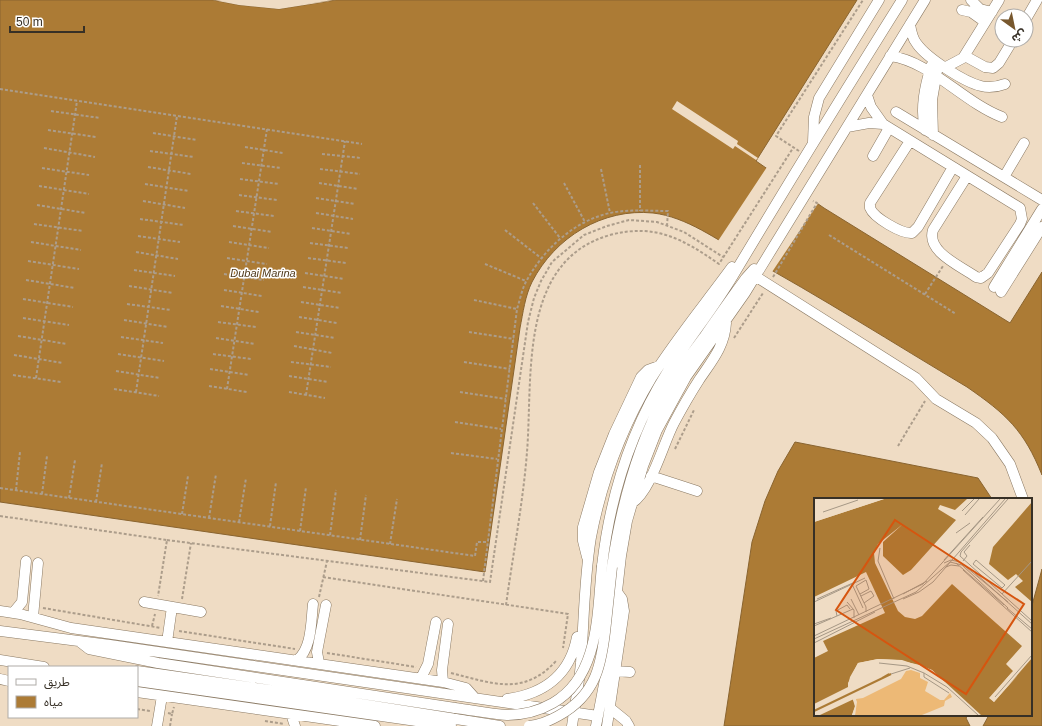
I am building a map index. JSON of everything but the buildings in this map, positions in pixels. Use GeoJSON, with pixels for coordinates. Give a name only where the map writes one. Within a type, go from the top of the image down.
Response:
{"type":"FeatureCollection","features":[{"type":"Feature","properties":{"kind":"street"},"geometry":{"type":"LineString","coordinates":[[813,142],[814,117],[819,98],[879,0]]}},
{"type":"Feature","properties":{"kind":"street"},"geometry":{"type":"LineString","coordinates":[[529,726],[548,721],[565,712],[584,696],[597,676],[604,650],[607,531],[616,489],[626,458],[643,416],[669,370],[725,289],[805,155],[902,0]]}},
{"type":"Feature","properties":{"kind":"street"},"geometry":{"type":"LineString","coordinates":[[0,631],[110,645],[498,700],[574,712],[597,721],[610,653],[623,538],[632,503],[650,448],[666,413],[686,377],[726,321],[755,276],[925,0]]}},
{"type":"Feature","properties":{"kind":"street"},"geometry":{"type":"LineString","coordinates":[[970,0],[980,9],[992,12]]}},
{"type":"Feature","properties":{"kind":"street"},"geometry":{"type":"LineString","coordinates":[[939,63],[958,62],[964,56],[999,0]]}},
{"type":"Feature","properties":{"kind":"street"},"geometry":{"type":"LineString","coordinates":[[962,10],[971,12],[985,22]]}},
{"type":"Feature","properties":{"kind":"street"},"geometry":{"type":"LineString","coordinates":[[910,24],[916,44],[939,63],[972,83],[990,87],[1005,84]]}},
{"type":"Feature","properties":{"kind":"street"},"geometry":{"type":"LineString","coordinates":[[964,56],[985,67],[993,68],[999,63],[1008,48]]}},
{"type":"Feature","properties":{"kind":"street"},"geometry":{"type":"LineString","coordinates":[[890,56],[910,60],[984,109],[1002,117]]}},
{"type":"Feature","properties":{"kind":"street"},"geometry":{"type":"LineString","coordinates":[[929,132],[922,110],[932,74],[939,63]]}},
{"type":"Feature","properties":{"kind":"street"},"geometry":{"type":"LineString","coordinates":[[965,97],[972,83]]}},
{"type":"Feature","properties":{"kind":"street"},"geometry":{"type":"LineString","coordinates":[[867,95],[871,108],[886,126],[967,176],[1016,204],[1023,213],[1022,219],[984,277],[976,277],[934,247],[931,234],[967,176]]}},
{"type":"Feature","properties":{"kind":"street"},"geometry":{"type":"LineString","coordinates":[[896,112],[1042,200]]}},
{"type":"Feature","properties":{"kind":"street"},"geometry":{"type":"LineString","coordinates":[[847,127],[869,123],[886,126]]}},
{"type":"Feature","properties":{"kind":"street"},"geometry":{"type":"LineString","coordinates":[[873,156],[886,126]]}},
{"type":"Feature","properties":{"kind":"street"},"geometry":{"type":"LineString","coordinates":[[910,141],[870,203],[870,208],[876,216],[903,232],[912,233],[918,227],[953,167]]}},
{"type":"Feature","properties":{"kind":"street"},"geometry":{"type":"LineString","coordinates":[[1004,177],[1024,143]]}},
{"type":"Feature","properties":{"kind":"street"},"geometry":{"type":"LineString","coordinates":[[1042,209],[997,289],[1042,227]]}},
{"type":"Feature","properties":{"kind":"street"},"geometry":{"type":"LineString","coordinates":[[572,726],[579,678],[583,607],[588,561],[597,510],[610,464],[626,426],[659,366],[732,267],[744,257]]}},
{"type":"Feature","properties":{"kind":"street"},"geometry":{"type":"LineString","coordinates":[[79,641],[88,649],[158,664],[455,708],[507,715],[529,712],[550,705],[571,690],[584,671],[592,649],[607,566],[626,491],[641,447],[655,414],[689,356],[746,278],[761,265]]}},
{"type":"Feature","properties":{"kind":"street"},"geometry":{"type":"LineString","coordinates":[[755,276],[916,378],[936,399],[976,423],[992,438],[1010,464],[1023,498]]}},
{"type":"Feature","properties":{"kind":"street"},"geometry":{"type":"LineString","coordinates":[[632,503],[643,493],[675,421],[694,388],[719,350],[724,336],[726,321]]}},
{"type":"Feature","properties":{"kind":"street"},"geometry":{"type":"LineString","coordinates":[[651,476],[697,491]]}},
{"type":"Feature","properties":{"kind":"street"},"geometry":{"type":"LineString","coordinates":[[13,613],[22,602],[26,561]]}},
{"type":"Feature","properties":{"kind":"street"},"geometry":{"type":"LineString","coordinates":[[33,612],[38,563]]}},
{"type":"Feature","properties":{"kind":"street"},"geometry":{"type":"LineString","coordinates":[[607,726],[624,607],[622,599],[617,592]]}},
{"type":"Feature","properties":{"kind":"street"},"geometry":{"type":"LineString","coordinates":[[144,602],[201,612]]}},
{"type":"Feature","properties":{"kind":"street"},"geometry":{"type":"LineString","coordinates":[[297,660],[305,650],[319,604]]}},
{"type":"Feature","properties":{"kind":"street"},"geometry":{"type":"LineString","coordinates":[[319,604],[319,663]]}},
{"type":"Feature","properties":{"kind":"street"},"geometry":{"type":"LineString","coordinates":[[167,642],[169,629],[176,608]]}},
{"type":"Feature","properties":{"kind":"street"},"geometry":{"type":"LineString","coordinates":[[0,611],[13,613],[33,612],[61,626],[421,678],[466,688],[474,697]]}},
{"type":"Feature","properties":{"kind":"street"},"geometry":{"type":"LineString","coordinates":[[421,678],[427,668],[436,622]]}},
{"type":"Feature","properties":{"kind":"street"},"geometry":{"type":"LineString","coordinates":[[443,682],[442,670],[448,624]]}},
{"type":"Feature","properties":{"kind":"street"},"geometry":{"type":"LineString","coordinates":[[498,700],[525,696],[537,691],[556,678],[569,662],[583,624]]}},
{"type":"Feature","properties":{"kind":"street"},"geometry":{"type":"LineString","coordinates":[[100,632],[110,645]]}},
{"type":"Feature","properties":{"kind":"street"},"geometry":{"type":"LineString","coordinates":[[265,668],[285,658]]}},
{"type":"Feature","properties":{"kind":"street"},"geometry":{"type":"LineString","coordinates":[[0,660],[38,666]]}},
{"type":"Feature","properties":{"kind":"street"},"geometry":{"type":"LineString","coordinates":[[138,671],[239,685],[451,722]]}},
{"type":"Feature","properties":{"kind":"street"},"geometry":{"type":"LineString","coordinates":[[615,671],[630,672]]}},
{"type":"Feature","properties":{"kind":"street"},"geometry":{"type":"LineString","coordinates":[[138,681],[356,713],[500,726]]}},
{"type":"Feature","properties":{"kind":"street"},"geometry":{"type":"LineString","coordinates":[[138,692],[291,714],[310,722],[339,721],[375,726]]}},
{"type":"Feature","properties":{"kind":"street"},"geometry":{"type":"LineString","coordinates":[[157,726],[162,696]]}},
{"type":"Feature","properties":{"kind":"street"},"geometry":{"type":"LineString","coordinates":[[610,708],[626,721],[629,726]]}},
{"type":"Feature","properties":{"kind":"street"},"geometry":{"type":"LineString","coordinates":[[339,721],[356,713]]}},
{"type":"Feature","properties":{"kind":"street"},"geometry":{"type":"LineString","coordinates":[[291,714],[291,725]]}},
{"type":"Feature","properties":{"kind":"path"},"geometry":{"type":"LineString","coordinates":[[805,155],[776,136],[863,0]]}},
{"type":"Feature","properties":{"kind":"path"},"geometry":{"type":"LineString","coordinates":[[0,89],[362,144]]}},
{"type":"Feature","properties":{"kind":"path"},"geometry":{"type":"LineString","coordinates":[[36,378],[77,101]]}},
{"type":"Feature","properties":{"kind":"path"},"geometry":{"type":"LineString","coordinates":[[52,111],[100,118]]}},
{"type":"Feature","properties":{"kind":"path"},"geometry":{"type":"LineString","coordinates":[[136,392],[177,116]]}},
{"type":"Feature","properties":{"kind":"path"},"geometry":{"type":"LineString","coordinates":[[227,389],[267,129]]}},
{"type":"Feature","properties":{"kind":"path"},"geometry":{"type":"LineString","coordinates":[[48,130],[96,137]]}},
{"type":"Feature","properties":{"kind":"path"},"geometry":{"type":"LineString","coordinates":[[153,133],[197,140]]}},
{"type":"Feature","properties":{"kind":"path"},"geometry":{"type":"LineString","coordinates":[[306,395],[345,141]]}},
{"type":"Feature","properties":{"kind":"path"},"geometry":{"type":"LineString","coordinates":[[245,147],[283,152]]}},
{"type":"Feature","properties":{"kind":"path"},"geometry":{"type":"LineString","coordinates":[[44,148],[95,157]]}},
{"type":"Feature","properties":{"kind":"path"},"geometry":{"type":"LineString","coordinates":[[506,604],[527,452],[531,364],[541,304],[549,282],[563,264],[583,246],[603,237],[624,231],[652,231],[671,235],[691,245],[719,264],[793,148]]}},
{"type":"Feature","properties":{"kind":"path"},"geometry":{"type":"LineString","coordinates":[[150,151],[194,157]]}},
{"type":"Feature","properties":{"kind":"path"},"geometry":{"type":"LineString","coordinates":[[322,154],[361,158]]}},
{"type":"Feature","properties":{"kind":"path"},"geometry":{"type":"LineString","coordinates":[[242,162],[281,168]]}},
{"type":"Feature","properties":{"kind":"path"},"geometry":{"type":"LineString","coordinates":[[640,165],[640,211]]}},
{"type":"Feature","properties":{"kind":"path"},"geometry":{"type":"LineString","coordinates":[[148,167],[191,174]]}},
{"type":"Feature","properties":{"kind":"path"},"geometry":{"type":"LineString","coordinates":[[42,168],[89,175]]}},
{"type":"Feature","properties":{"kind":"path"},"geometry":{"type":"LineString","coordinates":[[320,169],[360,174]]}},
{"type":"Feature","properties":{"kind":"path"},"geometry":{"type":"LineString","coordinates":[[601,169],[610,213]]}},
{"type":"Feature","properties":{"kind":"path"},"geometry":{"type":"LineString","coordinates":[[240,178],[279,184]]}},
{"type":"Feature","properties":{"kind":"path"},"geometry":{"type":"LineString","coordinates":[[564,183],[584,222]]}},
{"type":"Feature","properties":{"kind":"path"},"geometry":{"type":"LineString","coordinates":[[145,184],[189,191]]}},
{"type":"Feature","properties":{"kind":"path"},"geometry":{"type":"LineString","coordinates":[[319,184],[358,189]]}},
{"type":"Feature","properties":{"kind":"path"},"geometry":{"type":"LineString","coordinates":[[40,186],[89,194]]}},
{"type":"Feature","properties":{"kind":"path"},"geometry":{"type":"LineString","coordinates":[[239,195],[277,200]]}},
{"type":"Feature","properties":{"kind":"path"},"geometry":{"type":"LineString","coordinates":[[733,338],[768,285],[818,203],[804,196]]}},
{"type":"Feature","properties":{"kind":"path"},"geometry":{"type":"LineString","coordinates":[[316,198],[355,204]]}},
{"type":"Feature","properties":{"kind":"path"},"geometry":{"type":"LineString","coordinates":[[143,201],[185,208]]}},
{"type":"Feature","properties":{"kind":"path"},"geometry":{"type":"LineString","coordinates":[[533,203],[560,238]]}},
{"type":"Feature","properties":{"kind":"path"},"geometry":{"type":"LineString","coordinates":[[37,205],[86,213]]}},
{"type":"Feature","properties":{"kind":"path"},"geometry":{"type":"LineString","coordinates":[[236,211],[274,216]]}},
{"type":"Feature","properties":{"kind":"path"},"geometry":{"type":"LineString","coordinates":[[483,581],[497,459],[517,309],[526,281],[541,258],[560,238],[584,222],[610,213],[668,211],[667,226]]}},
{"type":"Feature","properties":{"kind":"path"},"geometry":{"type":"LineString","coordinates":[[316,213],[353,219]]}},
{"type":"Feature","properties":{"kind":"path"},"geometry":{"type":"LineString","coordinates":[[140,219],[184,225]]}},
{"type":"Feature","properties":{"kind":"path"},"geometry":{"type":"LineString","coordinates":[[0,516],[168,540],[490,582],[528,322],[534,298],[541,281],[552,262],[584,235],[607,226],[629,220],[657,222],[684,232],[723,257]]}},
{"type":"Feature","properties":{"kind":"path"},"geometry":{"type":"LineString","coordinates":[[34,224],[83,231]]}},
{"type":"Feature","properties":{"kind":"path"},"geometry":{"type":"LineString","coordinates":[[233,226],[272,232]]}},
{"type":"Feature","properties":{"kind":"path"},"geometry":{"type":"LineString","coordinates":[[312,228],[351,234]]}},
{"type":"Feature","properties":{"kind":"path"},"geometry":{"type":"LineString","coordinates":[[505,230],[541,258]]}},
{"type":"Feature","properties":{"kind":"path"},"geometry":{"type":"LineString","coordinates":[[829,235],[956,314]]}},
{"type":"Feature","properties":{"kind":"path"},"geometry":{"type":"LineString","coordinates":[[138,236],[180,242]]}},
{"type":"Feature","properties":{"kind":"path"},"geometry":{"type":"LineString","coordinates":[[31,242],[81,250]]}},
{"type":"Feature","properties":{"kind":"path"},"geometry":{"type":"LineString","coordinates":[[229,242],[269,248]]}},
{"type":"Feature","properties":{"kind":"path"},"geometry":{"type":"LineString","coordinates":[[310,243],[348,248]]}},
{"type":"Feature","properties":{"kind":"path"},"geometry":{"type":"LineString","coordinates":[[136,252],[178,259]]}},
{"type":"Feature","properties":{"kind":"path"},"geometry":{"type":"LineString","coordinates":[[227,258],[267,264]]}},
{"type":"Feature","properties":{"kind":"path"},"geometry":{"type":"LineString","coordinates":[[308,258],[346,263]]}},
{"type":"Feature","properties":{"kind":"path"},"geometry":{"type":"LineString","coordinates":[[925,295],[948,258]]}},
{"type":"Feature","properties":{"kind":"path"},"geometry":{"type":"LineString","coordinates":[[28,261],[79,269]]}},
{"type":"Feature","properties":{"kind":"path"},"geometry":{"type":"LineString","coordinates":[[485,264],[526,281]]}},
{"type":"Feature","properties":{"kind":"path"},"geometry":{"type":"LineString","coordinates":[[134,270],[175,276]]}},
{"type":"Feature","properties":{"kind":"path"},"geometry":{"type":"LineString","coordinates":[[305,273],[344,279]]}},
{"type":"Feature","properties":{"kind":"path"},"geometry":{"type":"LineString","coordinates":[[224,274],[264,280]]}},
{"type":"Feature","properties":{"kind":"path"},"geometry":{"type":"LineString","coordinates":[[26,280],[75,288]]}},
{"type":"Feature","properties":{"kind":"path"},"geometry":{"type":"LineString","coordinates":[[130,286],[173,293]]}},
{"type":"Feature","properties":{"kind":"path"},"geometry":{"type":"LineString","coordinates":[[303,287],[342,293]]}},
{"type":"Feature","properties":{"kind":"path"},"geometry":{"type":"LineString","coordinates":[[224,290],[262,296]]}},
{"type":"Feature","properties":{"kind":"path"},"geometry":{"type":"LineString","coordinates":[[24,299],[73,307]]}},
{"type":"Feature","properties":{"kind":"path"},"geometry":{"type":"LineString","coordinates":[[474,300],[517,309]]}},
{"type":"Feature","properties":{"kind":"path"},"geometry":{"type":"LineString","coordinates":[[301,302],[340,308]]}},
{"type":"Feature","properties":{"kind":"path"},"geometry":{"type":"LineString","coordinates":[[127,304],[171,310]]}},
{"type":"Feature","properties":{"kind":"path"},"geometry":{"type":"LineString","coordinates":[[221,306],[259,312]]}},
{"type":"Feature","properties":{"kind":"path"},"geometry":{"type":"LineString","coordinates":[[299,317],[337,323]]}},
{"type":"Feature","properties":{"kind":"path"},"geometry":{"type":"LineString","coordinates":[[23,318],[69,325]]}},
{"type":"Feature","properties":{"kind":"path"},"geometry":{"type":"LineString","coordinates":[[124,320],[168,327]]}},
{"type":"Feature","properties":{"kind":"path"},"geometry":{"type":"LineString","coordinates":[[218,322],[256,327]]}},
{"type":"Feature","properties":{"kind":"path"},"geometry":{"type":"LineString","coordinates":[[296,332],[335,338]]}},
{"type":"Feature","properties":{"kind":"path"},"geometry":{"type":"LineString","coordinates":[[469,332],[514,339]]}},
{"type":"Feature","properties":{"kind":"path"},"geometry":{"type":"LineString","coordinates":[[18,336],[67,344]]}},
{"type":"Feature","properties":{"kind":"path"},"geometry":{"type":"LineString","coordinates":[[121,337],[162,343]]}},
{"type":"Feature","properties":{"kind":"path"},"geometry":{"type":"LineString","coordinates":[[216,338],[255,344]]}},
{"type":"Feature","properties":{"kind":"path"},"geometry":{"type":"LineString","coordinates":[[294,346],[332,353]]}},
{"type":"Feature","properties":{"kind":"path"},"geometry":{"type":"LineString","coordinates":[[118,354],[164,361]]}},
{"type":"Feature","properties":{"kind":"path"},"geometry":{"type":"LineString","coordinates":[[213,354],[251,360]]}},
{"type":"Feature","properties":{"kind":"path"},"geometry":{"type":"LineString","coordinates":[[14,355],[64,363]]}},
{"type":"Feature","properties":{"kind":"path"},"geometry":{"type":"LineString","coordinates":[[291,362],[331,367]]}},
{"type":"Feature","properties":{"kind":"path"},"geometry":{"type":"LineString","coordinates":[[464,362],[510,369]]}},
{"type":"Feature","properties":{"kind":"path"},"geometry":{"type":"LineString","coordinates":[[210,369],[249,375]]}},
{"type":"Feature","properties":{"kind":"path"},"geometry":{"type":"LineString","coordinates":[[116,371],[160,378]]}},
{"type":"Feature","properties":{"kind":"path"},"geometry":{"type":"LineString","coordinates":[[13,375],[61,382]]}},
{"type":"Feature","properties":{"kind":"path"},"geometry":{"type":"LineString","coordinates":[[289,376],[328,382]]}},
{"type":"Feature","properties":{"kind":"path"},"geometry":{"type":"LineString","coordinates":[[209,386],[247,392]]}},
{"type":"Feature","properties":{"kind":"path"},"geometry":{"type":"LineString","coordinates":[[114,389],[159,396]]}},
{"type":"Feature","properties":{"kind":"path"},"geometry":{"type":"LineString","coordinates":[[289,392],[325,398]]}},
{"type":"Feature","properties":{"kind":"path"},"geometry":{"type":"LineString","coordinates":[[460,392],[506,399]]}},
{"type":"Feature","properties":{"kind":"path"},"geometry":{"type":"LineString","coordinates":[[898,446],[929,393]]}},
{"type":"Feature","properties":{"kind":"path"},"geometry":{"type":"LineString","coordinates":[[673,453],[695,407]]}},
{"type":"Feature","properties":{"kind":"path"},"geometry":{"type":"LineString","coordinates":[[455,422],[501,429]]}},
{"type":"Feature","properties":{"kind":"path"},"geometry":{"type":"LineString","coordinates":[[16,490],[20,452]]}},
{"type":"Feature","properties":{"kind":"path"},"geometry":{"type":"LineString","coordinates":[[451,453],[497,459]]}},
{"type":"Feature","properties":{"kind":"path"},"geometry":{"type":"LineString","coordinates":[[42,494],[47,456]]}},
{"type":"Feature","properties":{"kind":"path"},"geometry":{"type":"LineString","coordinates":[[69,498],[74,460]]}},
{"type":"Feature","properties":{"kind":"path"},"geometry":{"type":"LineString","coordinates":[[96,502],[102,463]]}},
{"type":"Feature","properties":{"kind":"path"},"geometry":{"type":"LineString","coordinates":[[209,518],[216,474]]}},
{"type":"Feature","properties":{"kind":"path"},"geometry":{"type":"LineString","coordinates":[[182,514],[188,476]]}},
{"type":"Feature","properties":{"kind":"path"},"geometry":{"type":"LineString","coordinates":[[239,522],[246,478]]}},
{"type":"Feature","properties":{"kind":"path"},"geometry":{"type":"LineString","coordinates":[[270,526],[276,482]]}},
{"type":"Feature","properties":{"kind":"path"},"geometry":{"type":"LineString","coordinates":[[300,531],[306,487]]}},
{"type":"Feature","properties":{"kind":"path"},"geometry":{"type":"LineString","coordinates":[[0,488],[474,556],[477,542],[488,542]]}},
{"type":"Feature","properties":{"kind":"path"},"geometry":{"type":"LineString","coordinates":[[330,535],[336,490]]}},
{"type":"Feature","properties":{"kind":"path"},"geometry":{"type":"LineString","coordinates":[[360,540],[366,495]]}},
{"type":"Feature","properties":{"kind":"path"},"geometry":{"type":"LineString","coordinates":[[390,544],[396,499]]}},
{"type":"Feature","properties":{"kind":"path"},"geometry":{"type":"LineString","coordinates":[[152,626],[168,540]]}},
{"type":"Feature","properties":{"kind":"path"},"geometry":{"type":"LineString","coordinates":[[176,608],[191,543]]}},
{"type":"Feature","properties":{"kind":"path"},"geometry":{"type":"LineString","coordinates":[[319,604],[327,561]]}},
{"type":"Feature","properties":{"kind":"path"},"geometry":{"type":"LineString","coordinates":[[324,577],[568,614],[561,654]]}},
{"type":"Feature","properties":{"kind":"path"},"geometry":{"type":"LineString","coordinates":[[33,612],[152,626],[305,650]]}},
{"type":"Feature","properties":{"kind":"path"},"geometry":{"type":"LineString","coordinates":[[318,652],[427,668]]}},
{"type":"Feature","properties":{"kind":"path"},"geometry":{"type":"LineString","coordinates":[[442,670],[501,685],[510,685],[524,683],[535,678],[557,660]]}},
{"type":"Feature","properties":{"kind":"path"},"geometry":{"type":"LineString","coordinates":[[170,726],[174,706],[181,708]]}},
{"type":"Feature","properties":{"kind":"path"},"geometry":{"type":"LineString","coordinates":[[138,709],[172,714]]}},
{"type":"Feature","properties":{"kind":"path"},"geometry":{"type":"LineString","coordinates":[[264,721],[291,725]]}},
{"type":"Feature","properties":{"kind":"water","name":"Dubai Marina"},"geometry":{"type":"Polygon","coordinates":[[[0,0],[213,0],[239,5],[279,9],[336,0],[857,0],[756,161],[824,208],[1010,323],[1042,272],[1042,475],[1021,434],[993,406],[967,387],[802,288],[690,224],[666,215],[634,213],[616,215],[599,221],[582,229],[567,239],[542,266],[532,282],[524,305],[520,328],[485,572],[0,502],[0,0]]]}},
{"type":"Feature","properties":{"kind":"water"},"geometry":{"type":"Polygon","coordinates":[[[795,442],[978,478],[991,498],[814,498],[814,716],[967,716],[966,718],[970,726],[724,726],[752,542],[765,501],[778,471],[795,442]]]}},
{"type":"Feature","properties":{"kind":"water"},"geometry":{"type":"Polygon","coordinates":[[[1042,569],[1042,726],[983,726],[988,716],[1032,716],[1032,605],[1042,569]]]}},
{"type":"Feature","properties":{"kind":"pier"},"geometry":{"type":"Polygon","coordinates":[[[213,0],[279,7],[336,0],[279,9],[239,5],[213,0]]]}},
{"type":"Feature","properties":{"kind":"pier"},"geometry":{"type":"Polygon","coordinates":[[[677,101],[738,141],[737,144],[758,158],[756,160],[735,146],[733,149],[672,109],[677,101]]]}},
{"type":"Feature","properties":{"kind":"pier"},"geometry":{"type":"Polygon","coordinates":[[[767,167],[819,202],[772,272],[718,241],[767,167]]]}}]}
